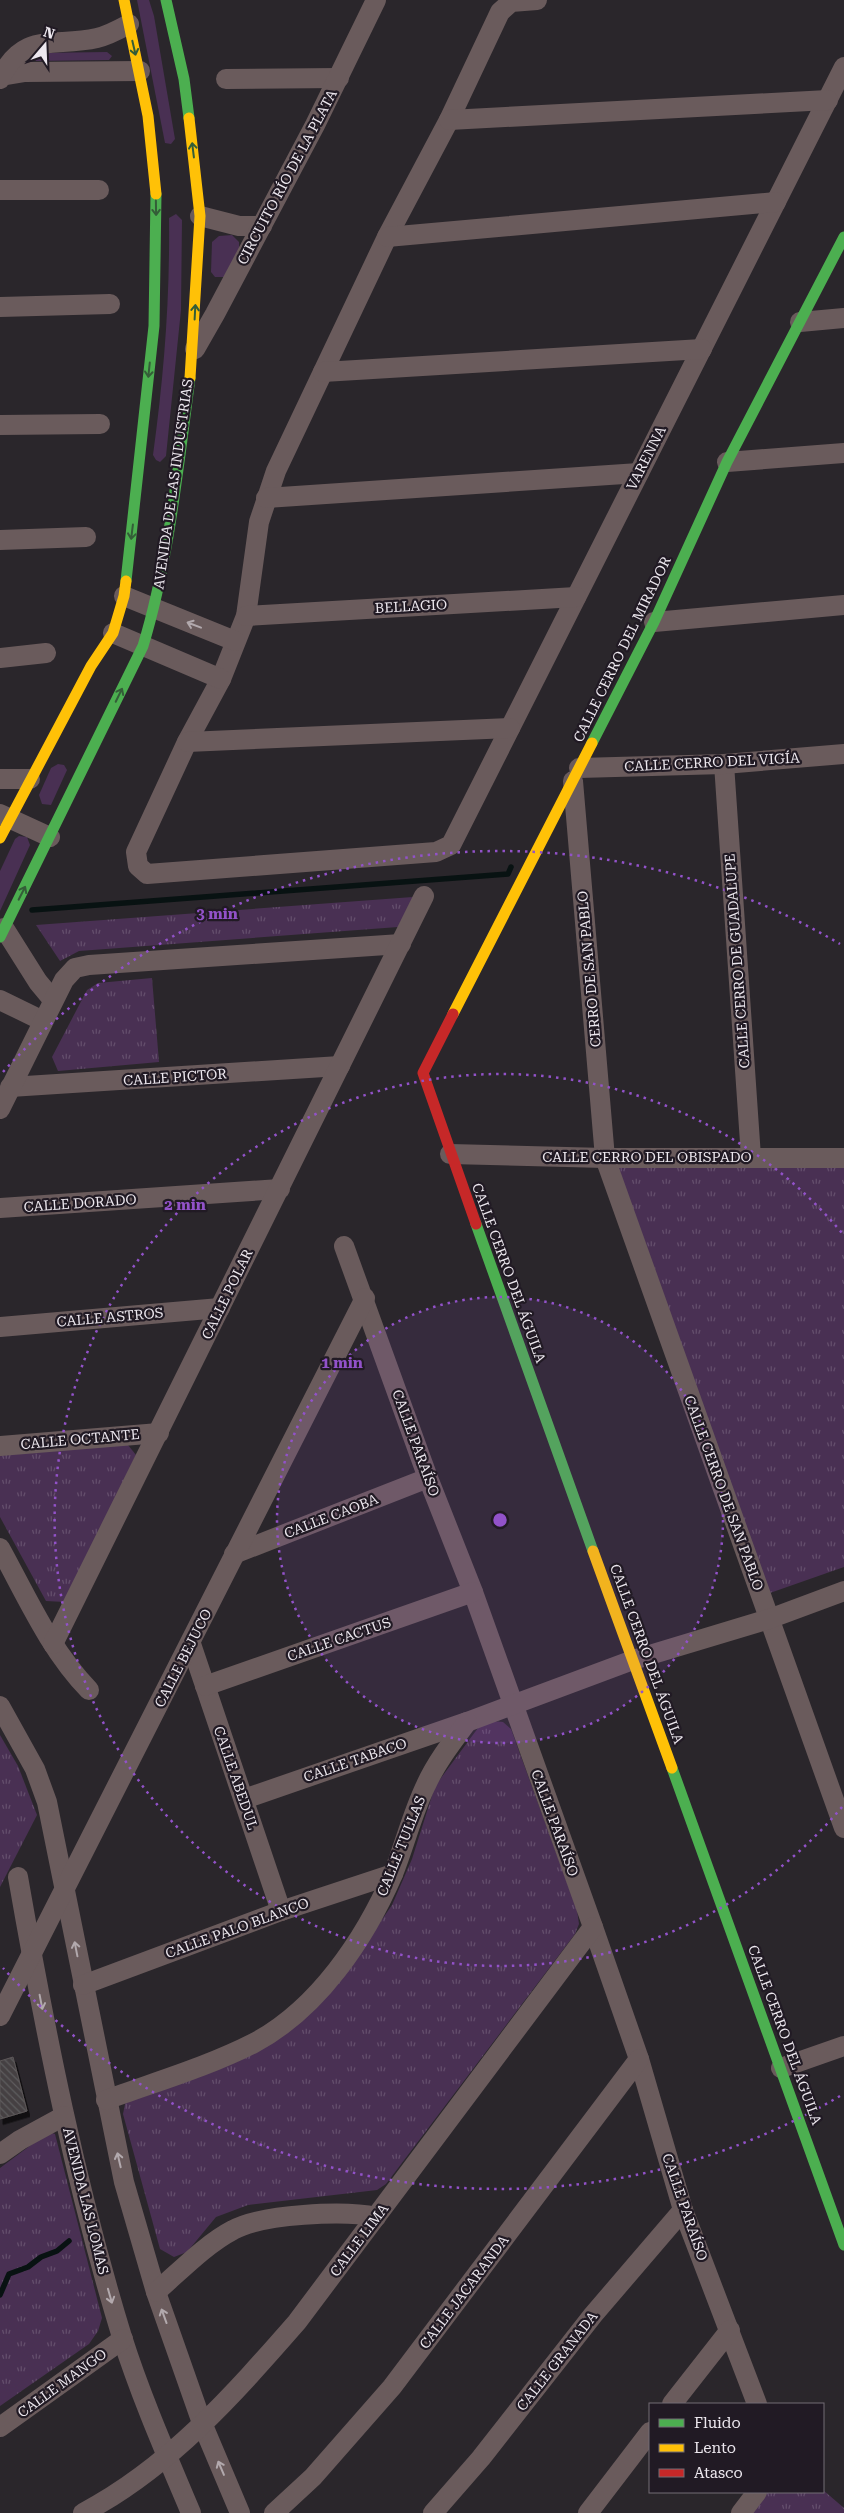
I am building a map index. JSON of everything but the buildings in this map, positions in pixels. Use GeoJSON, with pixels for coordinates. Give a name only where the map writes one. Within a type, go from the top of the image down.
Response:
{"type":"FeatureCollection","features":[{"type":"Feature","properties":{"kind":"street"},"geometry":{"type":"LineString","coordinates":[[0,838],[5,815],[30,779],[91,666],[113,632],[124,596],[154,326],[160,183],[140,71],[124,0]]}},
{"type":"Feature","properties":{"kind":"street","name":"AVENIDA DE LAS INDUSTRIAS"},"geometry":{"type":"LineString","coordinates":[[2,933],[143,646],[154,610],[177,474],[193,352],[200,216],[184,78],[166,0]]}},
{"type":"Feature","properties":{"kind":"street","name":"CIRCUITO RÍO DE LA PLATA"},"geometry":{"type":"LineString","coordinates":[[193,352],[262,226],[339,78],[376,0]]}},
{"type":"Feature","properties":{"kind":"street"},"geometry":{"type":"LineString","coordinates":[[187,742],[221,679],[234,641],[246,616],[259,522],[266,498],[323,372],[387,237],[448,120],[500,12],[511,2],[537,0]]}},
{"type":"Feature","properties":{"kind":"street"},"geometry":{"type":"LineString","coordinates":[[1,78],[14,57],[32,45],[54,41],[96,38],[114,33],[129,24]]}},
{"type":"Feature","properties":{"kind":"street","name":"VARENNA"},"geometry":{"type":"LineString","coordinates":[[187,742],[136,852],[138,866],[147,874],[436,852],[447,848],[454,840],[844,67]]}},
{"type":"Feature","properties":{"kind":"street"},"geometry":{"type":"LineString","coordinates":[[1,78],[25,72],[140,71]]}},
{"type":"Feature","properties":{"kind":"street"},"geometry":{"type":"LineString","coordinates":[[226,79],[339,78]]}},
{"type":"Feature","properties":{"kind":"street"},"geometry":{"type":"LineString","coordinates":[[448,120],[828,100]]}},
{"type":"Feature","properties":{"kind":"street"},"geometry":{"type":"LineString","coordinates":[[180,180],[196,178]]}},
{"type":"Feature","properties":{"kind":"street"},"geometry":{"type":"LineString","coordinates":[[0,190],[99,190]]}},
{"type":"Feature","properties":{"kind":"street"},"geometry":{"type":"LineString","coordinates":[[387,237],[776,202]]}},
{"type":"Feature","properties":{"kind":"street"},"geometry":{"type":"LineString","coordinates":[[200,216],[239,226],[262,226]]}},
{"type":"Feature","properties":{"kind":"street","name":"CALLE CERRO DEL MIRADOR"},"geometry":{"type":"LineString","coordinates":[[424,1073],[654,622],[728,462],[844,236]]}},
{"type":"Feature","properties":{"kind":"street"},"geometry":{"type":"LineString","coordinates":[[0,307],[110,304]]}},
{"type":"Feature","properties":{"kind":"street"},"geometry":{"type":"LineString","coordinates":[[800,322],[844,318]]}},
{"type":"Feature","properties":{"kind":"street"},"geometry":{"type":"LineString","coordinates":[[323,372],[702,349]]}},
{"type":"Feature","properties":{"kind":"street"},"geometry":{"type":"LineString","coordinates":[[0,425],[100,424]]}},
{"type":"Feature","properties":{"kind":"street"},"geometry":{"type":"LineString","coordinates":[[728,462],[844,453]]}},
{"type":"Feature","properties":{"kind":"street"},"geometry":{"type":"LineString","coordinates":[[139,468],[147,481]]}},
{"type":"Feature","properties":{"kind":"street"},"geometry":{"type":"LineString","coordinates":[[266,498],[639,473]]}},
{"type":"Feature","properties":{"kind":"street"},"geometry":{"type":"LineString","coordinates":[[166,484],[177,474]]}},
{"type":"Feature","properties":{"kind":"street"},"geometry":{"type":"LineString","coordinates":[[0,540],[86,537]]}},
{"type":"Feature","properties":{"kind":"street"},"geometry":{"type":"LineString","coordinates":[[124,596],[154,610],[234,641]]}},
{"type":"Feature","properties":{"kind":"street","name":"BELLAGIO"},"geometry":{"type":"LineString","coordinates":[[246,616],[576,597]]}},
{"type":"Feature","properties":{"kind":"street"},"geometry":{"type":"LineString","coordinates":[[654,622],[844,605]]}},
{"type":"Feature","properties":{"kind":"street"},"geometry":{"type":"LineString","coordinates":[[113,632],[221,679]]}},
{"type":"Feature","properties":{"kind":"street"},"geometry":{"type":"LineString","coordinates":[[0,658],[46,653]]}},
{"type":"Feature","properties":{"kind":"street"},"geometry":{"type":"LineString","coordinates":[[187,742],[510,728]]}},
{"type":"Feature","properties":{"kind":"street"},"geometry":{"type":"LineString","coordinates":[[45,750],[61,743]]}},
{"type":"Feature","properties":{"kind":"street"},"geometry":{"type":"LineString","coordinates":[[79,751],[84,766]]}},
{"type":"Feature","properties":{"kind":"street","name":"CALLE CERRO DEL VIGÍA"},"geometry":{"type":"LineString","coordinates":[[576,775],[844,754]]}},
{"type":"Feature","properties":{"kind":"street","name":"CALLE CERRO DE GUADALUPE"},"geometry":{"type":"LineString","coordinates":[[724,764],[751,1157]]}},
{"type":"Feature","properties":{"kind":"street","name":"CERRO DE SAN PABLO"},"geometry":{"type":"LineString","coordinates":[[576,775],[605,1158]]}},
{"type":"Feature","properties":{"kind":"street"},"geometry":{"type":"LineString","coordinates":[[0,778],[30,779]]}},
{"type":"Feature","properties":{"kind":"street"},"geometry":{"type":"LineString","coordinates":[[5,815],[50,837]]}},
{"type":"Feature","properties":{"kind":"street","name":"CALLE POLAR"},"geometry":{"type":"LineString","coordinates":[[53,1644],[424,896]]}},
{"type":"Feature","properties":{"kind":"street"},"geometry":{"type":"LineString","coordinates":[[2,933],[53,1000]]}},
{"type":"Feature","properties":{"kind":"street"},"geometry":{"type":"LineString","coordinates":[[0,1109],[53,1000],[70,972],[89,965],[401,944]]}},
{"type":"Feature","properties":{"kind":"street"},"geometry":{"type":"LineString","coordinates":[[0,1000],[43,1021]]}},
{"type":"Feature","properties":{"kind":"street","name":"CALLE PICTOR"},"geometry":{"type":"LineString","coordinates":[[10,1087],[340,1066]]}},
{"type":"Feature","properties":{"kind":"street","name":"CALLE CERRO DEL ÁGUILA"},"geometry":{"type":"LineString","coordinates":[[424,1073],[424,1081],[450,1154],[781,2068],[837,2205],[844,2245]]}},
{"type":"Feature","properties":{"kind":"street","name":"CALLE CERRO DEL OBISPADO"},"geometry":{"type":"LineString","coordinates":[[450,1154],[605,1158],[844,1158]]}},
{"type":"Feature","properties":{"kind":"street","name":"CALLE CERRO DE SAN PABLO"},"geometry":{"type":"LineString","coordinates":[[605,1158],[844,1828]]}},
{"type":"Feature","properties":{"kind":"street","name":"CALLE DORADO"},"geometry":{"type":"LineString","coordinates":[[0,1208],[280,1189]]}},
{"type":"Feature","properties":{"kind":"street","name":"CALLE PARAÍSO"},"geometry":{"type":"LineString","coordinates":[[344,1246],[428,1478],[473,1592],[639,2059],[683,2210],[757,2403]]}},
{"type":"Feature","properties":{"kind":"street","name":"CALLE BEJUCO"},"geometry":{"type":"LineString","coordinates":[[0,2016],[64,1888],[191,1644],[234,1554],[364,1298]]}},
{"type":"Feature","properties":{"kind":"street","name":"CALLE ASTROS"},"geometry":{"type":"LineString","coordinates":[[0,1327],[220,1308]]}},
{"type":"Feature","properties":{"kind":"street","name":"CALLE OCTANTE"},"geometry":{"type":"LineString","coordinates":[[0,1446],[159,1433]]}},
{"type":"Feature","properties":{"kind":"street","name":"CALLE CAOBA"},"geometry":{"type":"LineString","coordinates":[[234,1554],[428,1478]]}},
{"type":"Feature","properties":{"kind":"street"},"geometry":{"type":"LineString","coordinates":[[0,1548],[68,1668],[89,1690]]}},
{"type":"Feature","properties":{"kind":"street","name":"CALLE TABACO"},"geometry":{"type":"LineString","coordinates":[[244,1799],[466,1722],[633,1660],[769,1619],[844,1591]]}},
{"type":"Feature","properties":{"kind":"street","name":"CALLE CACTUS"},"geometry":{"type":"LineString","coordinates":[[205,1686],[473,1592]]}},
{"type":"Feature","properties":{"kind":"street","name":"CALLE ABEDUL"},"geometry":{"type":"LineString","coordinates":[[191,1644],[280,1911]]}},
{"type":"Feature","properties":{"kind":"street"},"geometry":{"type":"LineString","coordinates":[[0,1706],[40,1781],[64,1888],[124,2182],[156,2292],[202,2423],[240,2513]]}},
{"type":"Feature","properties":{"kind":"street","name":"CALLE TULLAS"},"geometry":{"type":"LineString","coordinates":[[106,2100],[217,2059],[254,2043],[281,2026],[311,1999],[345,1960],[365,1930],[393,1874],[426,1783],[466,1722]]}},
{"type":"Feature","properties":{"kind":"street","name":"CALLE PALO BLANCO"},"geometry":{"type":"LineString","coordinates":[[83,1986],[280,1911],[393,1874]]}},
{"type":"Feature","properties":{"kind":"street","name":"AVENIDA LAS LOMAS"},"geometry":{"type":"LineString","coordinates":[[18,1877],[64,2116],[91,2227],[123,2339],[167,2456],[191,2513]]}},
{"type":"Feature","properties":{"kind":"street","name":"CALLE LIMA"},"geometry":{"type":"LineString","coordinates":[[83,2513],[138,2479],[167,2456],[245,2382],[296,2322],[592,1927]]}},
{"type":"Feature","properties":{"kind":"street"},"geometry":{"type":"LineString","coordinates":[[781,2068],[844,2046]]}},
{"type":"Feature","properties":{"kind":"street","name":"CALLE JACARANDA"},"geometry":{"type":"LineString","coordinates":[[274,2513],[313,2477],[392,2387],[639,2059]]}},
{"type":"Feature","properties":{"kind":"street"},"geometry":{"type":"LineString","coordinates":[[0,2154],[20,2140],[64,2116]]}},
{"type":"Feature","properties":{"kind":"street","name":"CALLE GRANADA"},"geometry":{"type":"LineString","coordinates":[[433,2513],[481,2458],[593,2315],[683,2210]]}},
{"type":"Feature","properties":{"kind":"street"},"geometry":{"type":"LineString","coordinates":[[156,2292],[220,2238],[248,2224],[295,2217],[356,2213],[376,2217]]}},
{"type":"Feature","properties":{"kind":"street"},"geometry":{"type":"LineString","coordinates":[[673,2403],[730,2330]]}},
{"type":"Feature","properties":{"kind":"street","name":"CALLE MANGO"},"geometry":{"type":"LineString","coordinates":[[0,2427],[123,2339]]}},
{"type":"Feature","properties":{"kind":"street"},"geometry":{"type":"LineString","coordinates":[[588,2513],[649,2433]]}},
{"type":"Feature","properties":{"kind":"street"},"geometry":{"type":"LineString","coordinates":[[741,2513],[756,2493]]}},
{"type":"Feature","properties":{"kind":"green space"},"geometry":{"type":"Polygon","coordinates":[[[137,0],[149,0],[154,16],[175,139],[171,144],[165,143],[137,0]]]}},
{"type":"Feature","properties":{"kind":"green space"},"geometry":{"type":"Polygon","coordinates":[[[107,52],[112,56],[109,60],[36,61],[32,56],[35,53],[107,52]]]}},
{"type":"Feature","properties":{"kind":"green space"},"geometry":{"type":"Polygon","coordinates":[[[176,214],[182,220],[181,310],[166,456],[160,462],[153,455],[166,337],[169,218],[176,214]]]}},
{"type":"Feature","properties":{"kind":"green space"},"geometry":{"type":"Polygon","coordinates":[[[232,235],[239,242],[239,249],[224,277],[215,277],[211,272],[212,242],[219,236],[232,235]]]}},
{"type":"Feature","properties":{"kind":"green space"},"geometry":{"type":"Polygon","coordinates":[[[58,764],[64,765],[67,770],[51,805],[42,804],[39,795],[51,768],[58,764]]]}},
{"type":"Feature","properties":{"kind":"green space"},"geometry":{"type":"Polygon","coordinates":[[[19,836],[27,837],[30,845],[0,911],[0,871],[15,839],[19,836]]]}},
{"type":"Feature","properties":{"kind":"green space"},"geometry":{"type":"Polygon","coordinates":[[[413,897],[398,927],[79,951],[60,961],[36,925],[413,897]]]}},
{"type":"Feature","properties":{"kind":"green space"},"geometry":{"type":"Polygon","coordinates":[[[152,978],[159,1062],[58,1071],[52,1057],[87,990],[98,983],[152,978]]]}},
{"type":"Feature","properties":{"kind":"green space"},"geometry":{"type":"Polygon","coordinates":[[[613,1158],[844,1158],[844,1567],[767,1594],[613,1158]]]}},
{"type":"Feature","properties":{"kind":"green space"},"geometry":{"type":"Polygon","coordinates":[[[128,1445],[136,1455],[65,1602],[46,1601],[0,1517],[0,1455],[128,1445]]]}},
{"type":"Feature","properties":{"kind":"green space"},"geometry":{"type":"Polygon","coordinates":[[[491,1721],[503,1722],[511,1729],[577,1910],[579,1924],[575,1934],[386,2184],[377,2190],[248,2205],[216,2217],[187,2252],[174,2257],[160,2249],[123,2114],[126,2099],[239,2054],[348,1969],[392,1905],[412,1859],[435,1786],[478,1728],[491,1721]]]}},
{"type":"Feature","properties":{"kind":"green space"},"geometry":{"type":"Polygon","coordinates":[[[0,1735],[18,1766],[37,1815],[0,1887],[0,1735]]]}},
{"type":"Feature","properties":{"kind":"green space"},"geometry":{"type":"Polygon","coordinates":[[[52,2133],[55,2134],[102,2318],[98,2331],[89,2344],[0,2406],[0,2168],[35,2142],[52,2133]]]}},
{"type":"Feature","properties":{"kind":"green space"},"geometry":{"type":"Polygon","coordinates":[[[824,2491],[844,2508],[844,2513],[749,2513],[764,2493],[824,2493],[824,2491]]]}},
{"type":"Feature","properties":{"kind":"waterway"},"geometry":{"type":"LineString","coordinates":[[32,910],[508,874],[511,867]]}},
{"type":"Feature","properties":{"kind":"waterway"},"geometry":{"type":"LineString","coordinates":[[0,2295],[9,2274],[28,2267],[41,2257],[57,2251],[69,2241]]}},
{"type":"Feature","properties":{"kind":"traffic: fast"},"geometry":{"type":"LineString","coordinates":[[166,0],[184,79],[189,118]]}},
{"type":"Feature","properties":{"kind":"traffic: fast"},"geometry":{"type":"LineString","coordinates":[[126,581],[154,326],[156,194]]}},
{"type":"Feature","properties":{"kind":"traffic: fast"},"geometry":{"type":"LineString","coordinates":[[592,743],[654,622],[727,462],[844,237]]}},
{"type":"Feature","properties":{"kind":"traffic: fast"},"geometry":{"type":"LineString","coordinates":[[0,937],[143,646],[160,580],[166,547],[190,378]]}},
{"type":"Feature","properties":{"kind":"traffic: fast"},"geometry":{"type":"LineString","coordinates":[[476,1224],[593,1551]]}},
{"type":"Feature","properties":{"kind":"traffic: fast"},"geometry":{"type":"LineString","coordinates":[[672,1768],[844,2245]]}},
{"type":"Feature","properties":{"kind":"traffic: slow"},"geometry":{"type":"LineString","coordinates":[[124,0],[148,116],[156,194]]}},
{"type":"Feature","properties":{"kind":"traffic: slow"},"geometry":{"type":"LineString","coordinates":[[189,118],[200,216],[190,378]]}},
{"type":"Feature","properties":{"kind":"traffic: slow"},"geometry":{"type":"LineString","coordinates":[[0,838],[91,666],[113,633],[124,596],[126,581]]}},
{"type":"Feature","properties":{"kind":"traffic: slow"},"geometry":{"type":"LineString","coordinates":[[453,1014],[592,743]]}},
{"type":"Feature","properties":{"kind":"traffic: slow"},"geometry":{"type":"LineString","coordinates":[[593,1551],[672,1768]]}},
{"type":"Feature","properties":{"kind":"traffic: jam"},"geometry":{"type":"LineString","coordinates":[[453,1014],[423,1073],[476,1224]]}}]}
